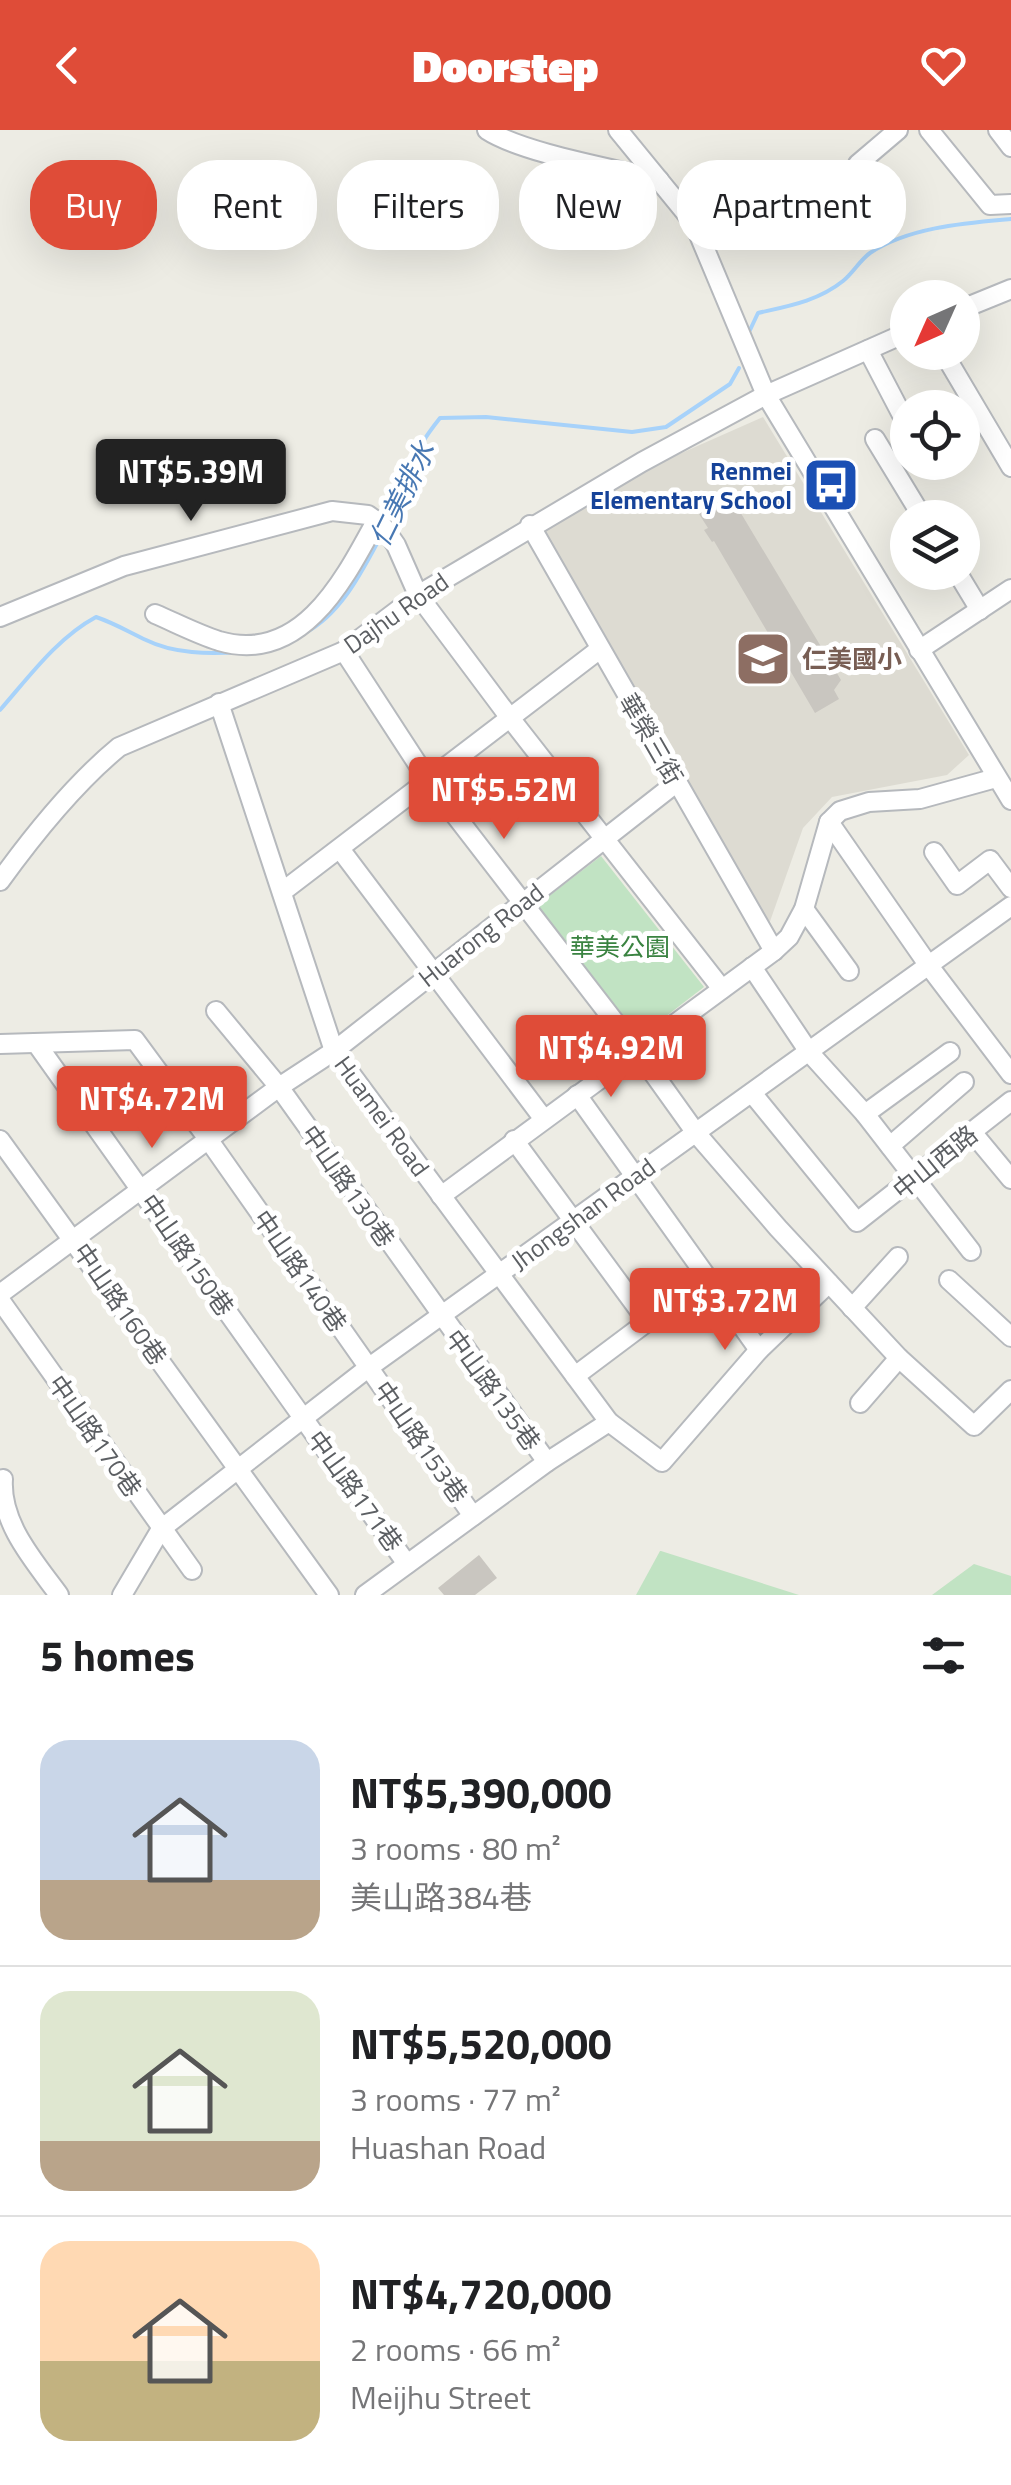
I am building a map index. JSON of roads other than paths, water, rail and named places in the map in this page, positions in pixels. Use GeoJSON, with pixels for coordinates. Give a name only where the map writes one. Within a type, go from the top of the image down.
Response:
{"type":"FeatureCollection","features":[{"type":"Feature","properties":{"kind":"street"},"geometry":{"type":"LineString","coordinates":[[487,130],[523,145],[660,180]]}},
{"type":"Feature","properties":{"kind":"street"},"geometry":{"type":"LineString","coordinates":[[618,130],[694,223],[766,396],[1011,799]]}},
{"type":"Feature","properties":{"kind":"street"},"geometry":{"type":"LineString","coordinates":[[863,160],[898,130]]}},
{"type":"Feature","properties":{"kind":"street"},"geometry":{"type":"LineString","coordinates":[[929,130],[990,205],[1011,204]]}},
{"type":"Feature","properties":{"kind":"street"},"geometry":{"type":"LineString","coordinates":[[998,130],[1011,147]]}},
{"type":"Feature","properties":{"kind":"street"},"geometry":{"type":"LineString","coordinates":[[980,304],[1009,295]]}},
{"type":"Feature","properties":{"kind":"street","name":"Dajhu Road"},"geometry":{"type":"LineString","coordinates":[[0,881],[108,756],[142,735],[344,651],[418,595],[530,525],[766,396],[890,340]]}},
{"type":"Feature","properties":{"kind":"street"},"geometry":{"type":"LineString","coordinates":[[868,350],[890,393]]}},
{"type":"Feature","properties":{"kind":"street"},"geometry":{"type":"LineString","coordinates":[[954,370],[1011,467]]}},
{"type":"Feature","properties":{"kind":"street"},"geometry":{"type":"LineString","coordinates":[[875,440],[912,500]]}},
{"type":"Feature","properties":{"kind":"street"},"geometry":{"type":"LineString","coordinates":[[0,617],[124,566],[332,511],[368,515],[396,545],[418,595],[603,840],[722,989]]}},
{"type":"Feature","properties":{"kind":"street"},"geometry":{"type":"LineString","coordinates":[[155,614],[221,642],[272,642],[332,599],[379,523]]}},
{"type":"Feature","properties":{"kind":"street","name":"華榮三街"},"geometry":{"type":"LineString","coordinates":[[530,525],[774,951]]}},
{"type":"Feature","properties":{"kind":"street"},"geometry":{"type":"LineString","coordinates":[[919,650],[1011,589]]}},
{"type":"Feature","properties":{"kind":"street"},"geometry":{"type":"LineString","coordinates":[[968,590],[980,610]]}},
{"type":"Feature","properties":{"kind":"street"},"geometry":{"type":"LineString","coordinates":[[282,892],[600,649]]}},
{"type":"Feature","properties":{"kind":"street"},"geometry":{"type":"LineString","coordinates":[[344,651],[428,780],[696,1132],[778,1228],[899,1358],[974,1426],[1011,1390]]}},
{"type":"Feature","properties":{"kind":"street","name":"Huamei Road"},"geometry":{"type":"LineString","coordinates":[[219,703],[334,1051],[609,1422],[662,1462],[759,1350]]}},
{"type":"Feature","properties":{"kind":"street"},"geometry":{"type":"LineString","coordinates":[[441,1196],[774,951],[789,936],[804,909],[829,822],[840,811],[870,802],[920,799],[996,778]]}},
{"type":"Feature","properties":{"kind":"street","name":"Huarong Road"},"geometry":{"type":"LineString","coordinates":[[2,1290],[334,1051],[676,783]]}},
{"type":"Feature","properties":{"kind":"street"},"geometry":{"type":"LineString","coordinates":[[829,822],[929,966],[1011,1074]]}},
{"type":"Feature","properties":{"kind":"street"},"geometry":{"type":"LineString","coordinates":[[340,849],[543,1118]]}},
{"type":"Feature","properties":{"kind":"street"},"geometry":{"type":"LineString","coordinates":[[934,852],[956,884],[990,860],[1011,888]]}},
{"type":"Feature","properties":{"kind":"street","name":"Jhongshan Road"},"geometry":{"type":"LineString","coordinates":[[162,1530],[368,1368],[1011,906]]}},
{"type":"Feature","properties":{"kind":"street"},"geometry":{"type":"LineString","coordinates":[[804,909],[849,971]]}},
{"type":"Feature","properties":{"kind":"street"},"geometry":{"type":"LineString","coordinates":[[752,967],[810,1052],[866,1114],[971,1251]]}},
{"type":"Feature","properties":{"kind":"street","name":"中山路130巷"},"geometry":{"type":"LineString","coordinates":[[216,1011],[279,1087],[440,1317]]}},
{"type":"Feature","properties":{"kind":"street","name":"中山路140巷"},"geometry":{"type":"LineString","coordinates":[[0,1044],[134,1040],[368,1368]]}},
{"type":"Feature","properties":{"kind":"street","name":"中山路150巷"},"geometry":{"type":"LineString","coordinates":[[36,1043],[304,1419]]}},
{"type":"Feature","properties":{"kind":"street"},"geometry":{"type":"LineString","coordinates":[[866,1114],[950,1052]]}},
{"type":"Feature","properties":{"kind":"street"},"geometry":{"type":"LineString","coordinates":[[890,1146],[964,1082]]}},
{"type":"Feature","properties":{"kind":"street","name":"中山西路"},"geometry":{"type":"LineString","coordinates":[[752,1093],[857,1222],[1011,1101]]}},
{"type":"Feature","properties":{"kind":"street"},"geometry":{"type":"LineString","coordinates":[[577,1095],[759,1350],[829,1283]]}},
{"type":"Feature","properties":{"kind":"street"},"geometry":{"type":"LineString","coordinates":[[972,1132],[1011,1179]]}},
{"type":"Feature","properties":{"kind":"street","name":"中山路160巷"},"geometry":{"type":"LineString","coordinates":[[0,1140],[329,1595]]}},
{"type":"Feature","properties":{"kind":"street"},"geometry":{"type":"LineString","coordinates":[[514,1140],[648,1321]]}},
{"type":"Feature","properties":{"kind":"street"},"geometry":{"type":"LineString","coordinates":[[852,1308],[898,1257]]}},
{"type":"Feature","properties":{"kind":"street"},"geometry":{"type":"LineString","coordinates":[[574,1376],[707,1277]]}},
{"type":"Feature","properties":{"kind":"street"},"geometry":{"type":"LineString","coordinates":[[950,1280],[1011,1337]]}},
{"type":"Feature","properties":{"kind":"street","name":"中山路170巷"},"geometry":{"type":"LineString","coordinates":[[2,1290],[192,1570]]}},
{"type":"Feature","properties":{"kind":"street","name":"中山路135巷"},"geometry":{"type":"LineString","coordinates":[[440,1317],[547,1462]]}},
{"type":"Feature","properties":{"kind":"street"},"geometry":{"type":"LineString","coordinates":[[860,1403],[899,1358]]}},
{"type":"Feature","properties":{"kind":"street","name":"中山路153巷"},"geometry":{"type":"LineString","coordinates":[[368,1368],[473,1516]]}},
{"type":"Feature","properties":{"kind":"street","name":"中山路171巷"},"geometry":{"type":"LineString","coordinates":[[304,1419],[408,1564]]}},
{"type":"Feature","properties":{"kind":"street"},"geometry":{"type":"LineString","coordinates":[[365,1595],[547,1462],[609,1422]]}},
{"type":"Feature","properties":{"kind":"street"},"geometry":{"type":"LineString","coordinates":[[3,1479],[0,1500],[9,1522],[59,1595]]}},
{"type":"Feature","properties":{"kind":"street"},"geometry":{"type":"LineString","coordinates":[[122,1595],[162,1530]]}},
{"type":"Feature","properties":{"kind":"waterway","name":"仁美排水"},"geometry":{"type":"LineString","coordinates":[[750,330],[758,313],[824,293],[885,244],[938,228],[1011,219]]}},
{"type":"Feature","properties":{"kind":"waterway","name":"仁美排水"},"geometry":{"type":"LineString","coordinates":[[389,524],[415,455],[440,418],[486,417],[632,432],[666,427],[730,384],[739,368]]}},
{"type":"Feature","properties":{"kind":"waterway","name":"仁美排水"},"geometry":{"type":"LineString","coordinates":[[305,633],[340,603],[381,536]]}},
{"type":"Feature","properties":{"kind":"waterway","name":"仁美排水"},"geometry":{"type":"LineString","coordinates":[[0,710],[56,647],[96,617],[168,648],[240,652]]}},
{"type":"Feature","properties":{"kind":"place","name":"Renmei Elementary School"},"geometry":{"type":"Point","coordinates":[831,485]}},
{"type":"Feature","properties":{"kind":"place","name":"仁美國小"},"geometry":{"type":"Point","coordinates":[763,659]}},
{"type":"Feature","properties":{"kind":"park label","name":"華美公園"},"geometry":{"type":"Point","coordinates":[620,947]}}]}
